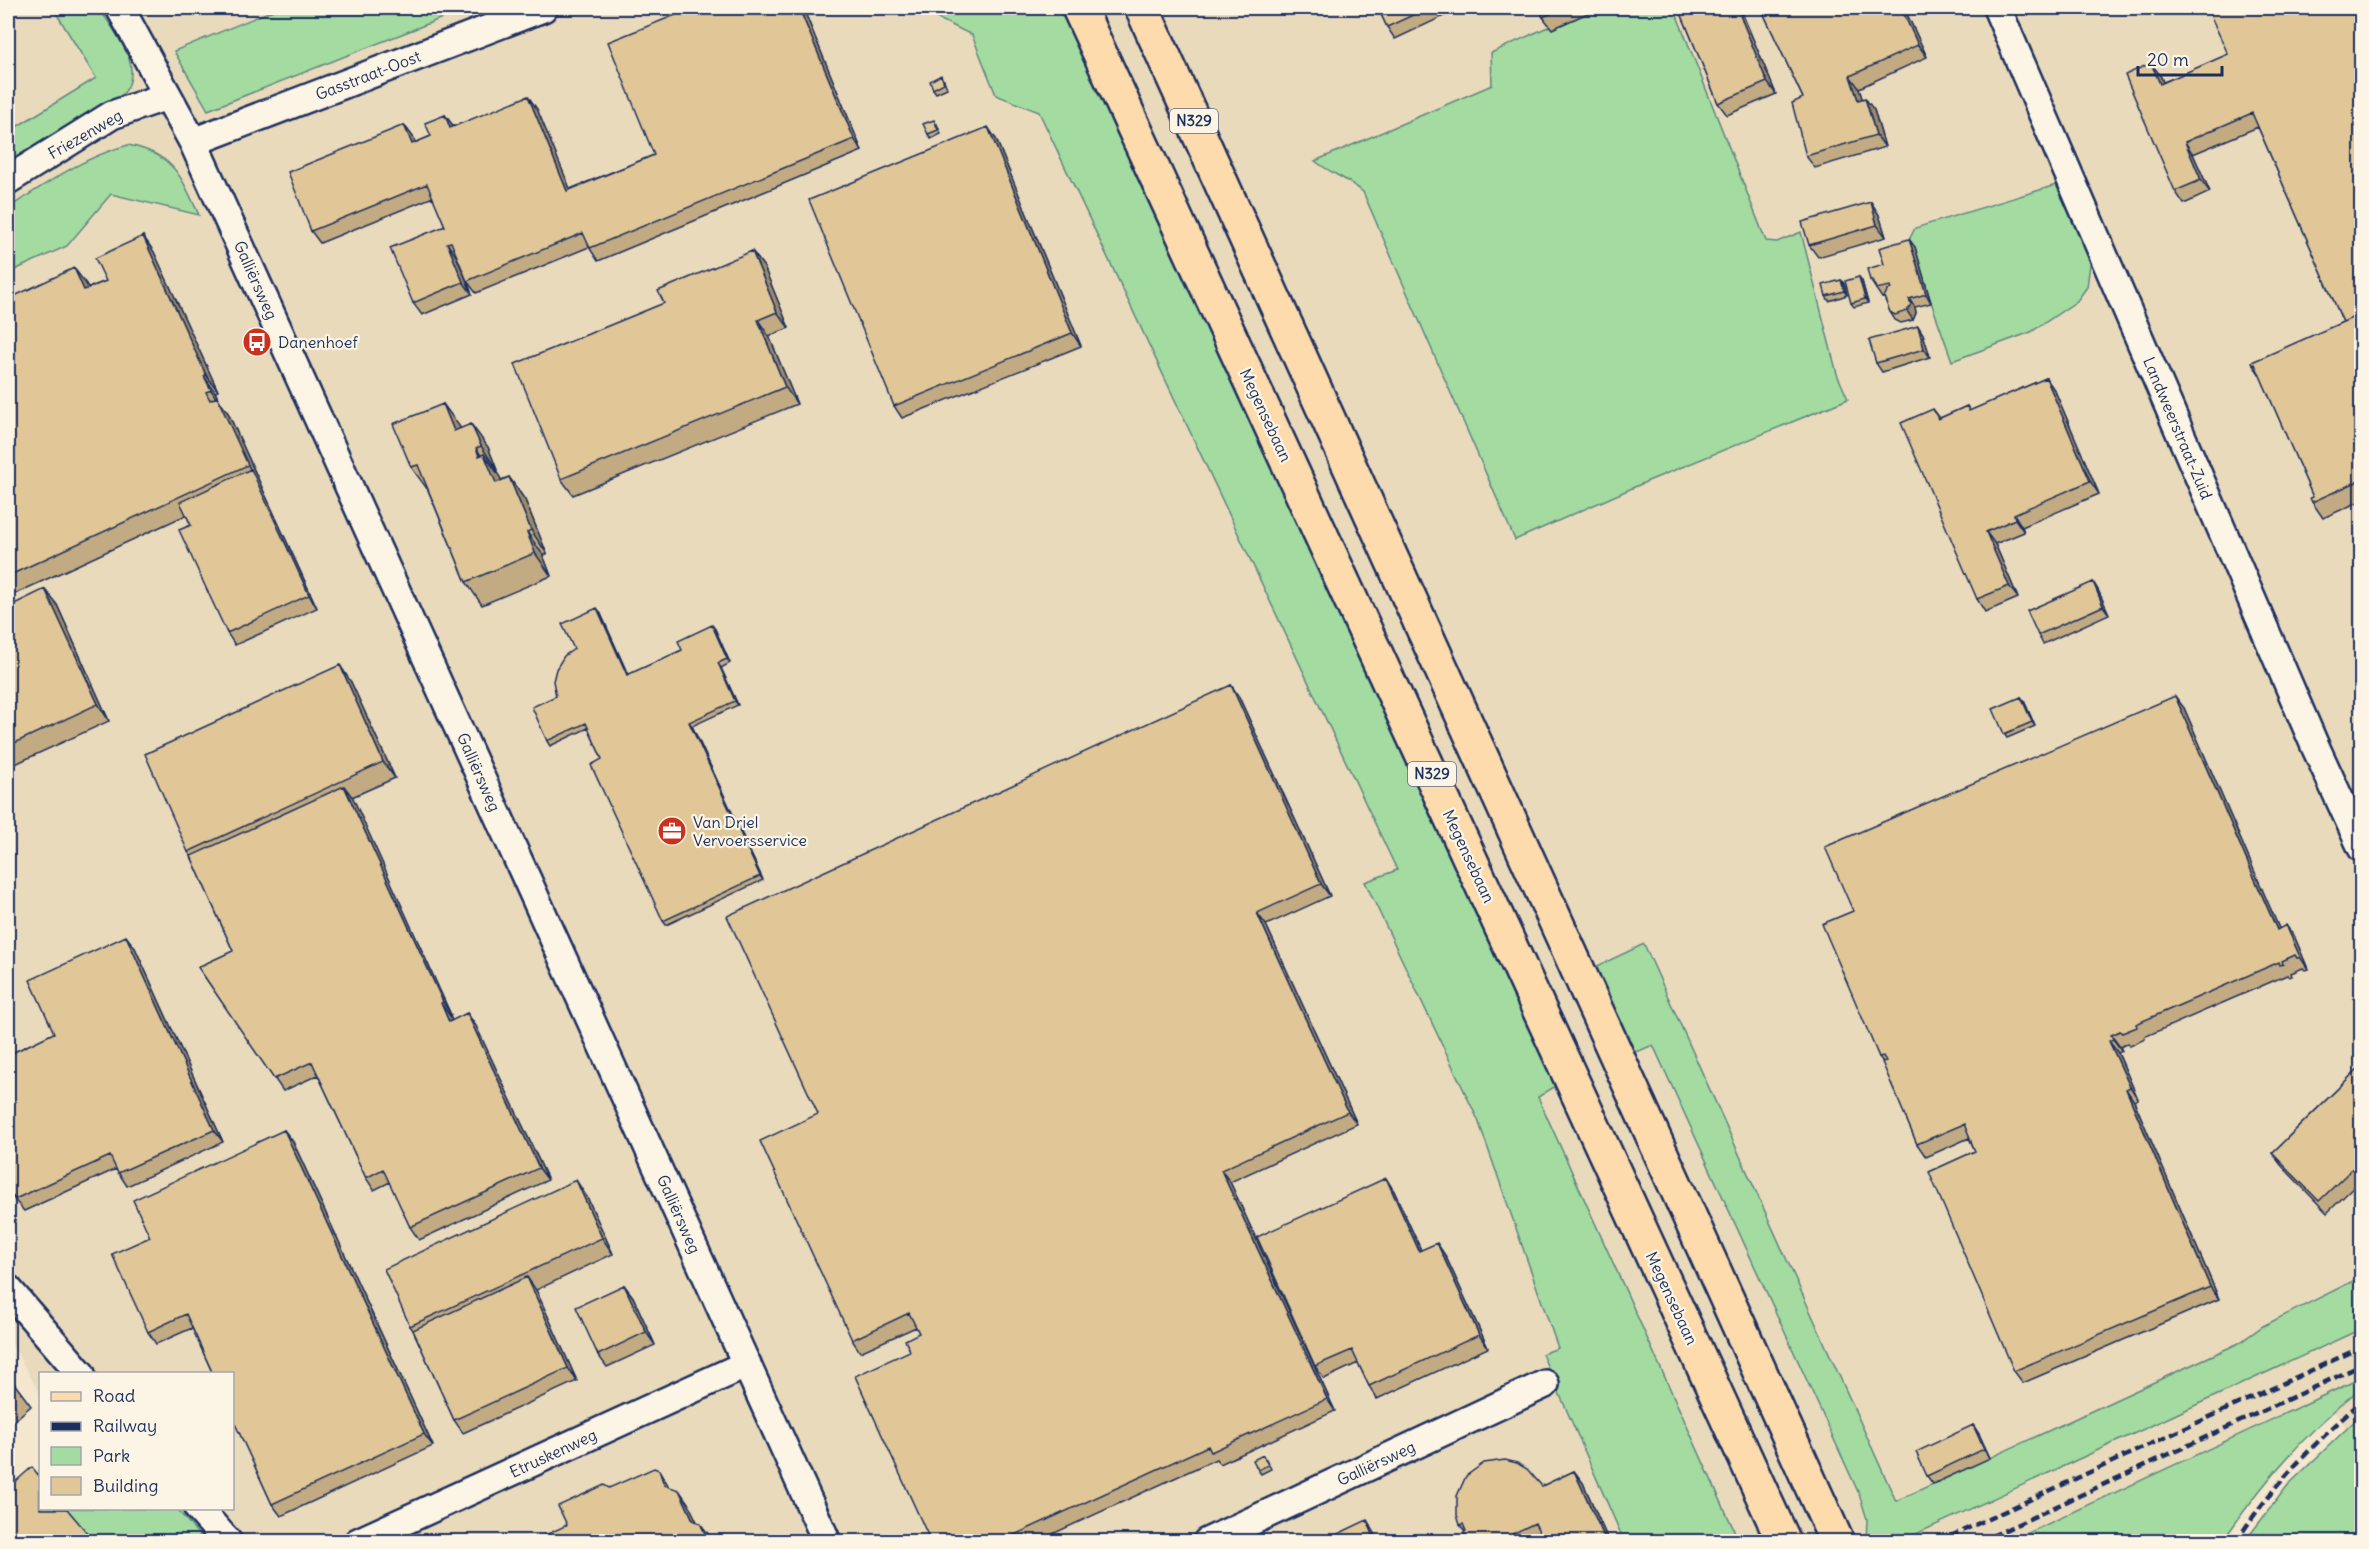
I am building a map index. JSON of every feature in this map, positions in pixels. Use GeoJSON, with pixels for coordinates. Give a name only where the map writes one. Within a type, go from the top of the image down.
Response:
{"type":"FeatureCollection","features":[{"type":"Feature","properties":{"kind":"main road","name":"Megensebaan"},"geometry":{"type":"LineString","coordinates":[[1079,8],[1784,1542]]}},
{"type":"Feature","properties":{"kind":"main road","name":"N329"},"geometry":{"type":"LineString","coordinates":[[1142,8],[1837,1542]]}},
{"type":"Feature","properties":{"kind":"street","name":"Galliërsweg"},"geometry":{"type":"LineString","coordinates":[[120,8],[193,142],[827,1542]]}},
{"type":"Feature","properties":{"kind":"street","name":"Gasstraat-Oost"},"geometry":{"type":"LineString","coordinates":[[193,142],[543,8]]}},
{"type":"Feature","properties":{"kind":"street","name":"Landweerstraat-Zuid"},"geometry":{"type":"LineString","coordinates":[[1997,8],[2361,848]]}},
{"type":"Feature","properties":{"kind":"street","name":"Friezenweg"},"geometry":{"type":"LineString","coordinates":[[8,180],[112,115],[168,96]]}},
{"type":"Feature","properties":{"kind":"street"},"geometry":{"type":"LineString","coordinates":[[8,1289],[79,1372]]}},
{"type":"Feature","properties":{"kind":"street","name":"Etruskenweg"},"geometry":{"type":"LineString","coordinates":[[358,1542],[747,1364]]}},
{"type":"Feature","properties":{"kind":"street","name":"Galliërsweg"},"geometry":{"type":"LineString","coordinates":[[1207,1542],[1545,1384]]}},
{"type":"Feature","properties":{"kind":"street"},"geometry":{"type":"LineString","coordinates":[[199,1510],[228,1542]]}},
{"type":"Feature","properties":{"kind":"shaded area"},"geometry":{"type":"Polygon","coordinates":[[[8,8],[2361,8],[2361,1311],[1867,1537],[1866,1541],[127,1541],[108,1510],[234,1510],[234,1372],[39,1372],[39,1392],[8,1337],[8,8]]]}},
{"type":"Feature","properties":{"kind":"shaded area"},"geometry":{"type":"Polygon","coordinates":[[[2361,1329],[2361,1378],[2011,1541],[1901,1542],[2361,1329]]]}},
{"type":"Feature","properties":{"kind":"shaded area"},"geometry":{"type":"Polygon","coordinates":[[[2361,1388],[2361,1415],[2346,1428],[2333,1410],[2361,1388]]]}},
{"type":"Feature","properties":{"kind":"green space"},"geometry":{"type":"Polygon","coordinates":[[[53,8],[99,8],[126,51],[130,62],[129,85],[122,95],[8,166],[8,132],[96,78],[53,8]]]}},
{"type":"Feature","properties":{"kind":"green space"},"geometry":{"type":"Polygon","coordinates":[[[278,8],[468,8],[208,110],[174,51],[278,8]]]}},
{"type":"Feature","properties":{"kind":"green space"},"geometry":{"type":"Polygon","coordinates":[[[916,8],[1062,8],[1559,1084],[1538,1097],[1739,1541],[1624,1541],[1542,1354],[1558,1348],[1478,1120],[1365,882],[1397,870],[1039,112],[996,95],[972,35],[916,8]]]}},
{"type":"Feature","properties":{"kind":"green space"},"geometry":{"type":"Polygon","coordinates":[[[1589,8],[1674,8],[1766,241],[1777,242],[1801,232],[1837,374],[1848,399],[1648,481],[1515,540],[1363,192],[1315,161],[1492,85],[1491,53],[1589,8]]]}},
{"type":"Feature","properties":{"kind":"green space"},"geometry":{"type":"Polygon","coordinates":[[[128,145],[156,154],[166,161],[181,178],[199,215],[111,194],[67,246],[8,273],[8,208],[80,164],[128,145]]]}},
{"type":"Feature","properties":{"kind":"green space"},"geometry":{"type":"Polygon","coordinates":[[[2056,185],[2091,257],[2087,287],[2077,301],[2031,332],[1952,361],[1909,240],[1915,228],[2056,185]]]}},
{"type":"Feature","properties":{"kind":"green space"},"geometry":{"type":"Polygon","coordinates":[[[1644,944],[1896,1501],[2239,1343],[2263,1326],[2361,1277],[2361,1329],[1901,1541],[1866,1541],[1867,1519],[1859,1494],[1653,1045],[1639,1051],[1632,1051],[1593,968],[1644,944]]]}},
{"type":"Feature","properties":{"kind":"green space"},"geometry":{"type":"Polygon","coordinates":[[[2361,1378],[2361,1388],[2303,1440],[2269,1478],[2223,1541],[2011,1541],[2361,1378]]]}},
{"type":"Feature","properties":{"kind":"green space"},"geometry":{"type":"Polygon","coordinates":[[[2361,1415],[2361,1541],[2245,1541],[2288,1485],[2361,1415]]]}},
{"type":"Feature","properties":{"kind":"green space"},"geometry":{"type":"Polygon","coordinates":[[[22,1495],[39,1507],[39,1510],[178,1510],[204,1541],[64,1541],[22,1495]]]}},
{"type":"Feature","properties":{"kind":"building"},"geometry":{"type":"Polygon","coordinates":[[[693,8],[799,8],[854,139],[590,248],[583,233],[467,281],[451,242],[447,243],[463,282],[413,303],[390,248],[445,226],[427,184],[311,231],[288,172],[404,125],[412,144],[431,136],[425,123],[445,115],[450,128],[528,96],[567,191],[654,155],[608,42],[693,8]]]}},
{"type":"Feature","properties":{"kind":"building"},"geometry":{"type":"Polygon","coordinates":[[[1378,8],[1428,8],[1387,27],[1378,8]]]}},
{"type":"Feature","properties":{"kind":"building"},"geometry":{"type":"Polygon","coordinates":[[[1539,8],[1563,8],[1543,17],[1539,8]]]}},
{"type":"Feature","properties":{"kind":"building"},"geometry":{"type":"Polygon","coordinates":[[[1679,8],[1737,8],[1767,82],[1718,103],[1679,8]]]}},
{"type":"Feature","properties":{"kind":"building"},"geometry":{"type":"Polygon","coordinates":[[[1761,8],[1901,8],[1918,45],[1850,76],[1858,100],[1865,98],[1876,135],[1806,156],[1792,103],[1803,98],[1761,8]]]}},
{"type":"Feature","properties":{"kind":"building"},"geometry":{"type":"Polygon","coordinates":[[[2207,8],[2361,8],[2361,314],[2343,322],[2252,113],[2185,142],[2201,180],[2175,191],[2125,75],[2151,63],[2160,84],[2228,54],[2207,8]]]}},
{"type":"Feature","properties":{"kind":"building"},"geometry":{"type":"Polygon","coordinates":[[[941,75],[944,83],[933,89],[930,81],[941,75]]]}},
{"type":"Feature","properties":{"kind":"building"},"geometry":{"type":"Polygon","coordinates":[[[934,120],[938,130],[928,134],[923,124],[934,120]]]}},
{"type":"Feature","properties":{"kind":"building"},"geometry":{"type":"Polygon","coordinates":[[[988,127],[1072,333],[894,406],[809,200],[988,127]]]}},
{"type":"Feature","properties":{"kind":"building"},"geometry":{"type":"Polygon","coordinates":[[[1871,202],[1877,225],[1809,245],[1802,222],[1871,202]]]}},
{"type":"Feature","properties":{"kind":"building"},"geometry":{"type":"Polygon","coordinates":[[[143,236],[206,375],[204,376],[211,390],[206,392],[210,400],[217,397],[248,465],[8,576],[8,299],[74,268],[84,290],[106,281],[95,258],[143,236]]]}},
{"type":"Feature","properties":{"kind":"building"},"geometry":{"type":"Polygon","coordinates":[[[1909,239],[1926,294],[1909,299],[1911,304],[1907,311],[1895,315],[1890,312],[1884,297],[1891,289],[1890,286],[1876,289],[1867,269],[1884,264],[1879,248],[1909,239]]]}},
{"type":"Feature","properties":{"kind":"building"},"geometry":{"type":"Polygon","coordinates":[[[752,251],[777,312],[758,320],[785,387],[561,479],[515,364],[664,303],[658,291],[752,251]]]}},
{"type":"Feature","properties":{"kind":"building"},"geometry":{"type":"Polygon","coordinates":[[[1859,277],[1865,299],[1851,303],[1845,281],[1859,277]]]}},
{"type":"Feature","properties":{"kind":"building"},"geometry":{"type":"Polygon","coordinates":[[[1841,280],[1844,291],[1826,296],[1823,285],[1841,280]]]}},
{"type":"Feature","properties":{"kind":"building"},"geometry":{"type":"Polygon","coordinates":[[[2361,314],[2361,480],[2312,502],[2310,498],[2313,497],[2255,364],[2253,365],[2252,362],[2361,314]]]}},
{"type":"Feature","properties":{"kind":"building"},"geometry":{"type":"Polygon","coordinates":[[[1918,326],[1924,349],[1876,363],[1869,340],[1918,326]]]}},
{"type":"Feature","properties":{"kind":"building"},"geometry":{"type":"Polygon","coordinates":[[[2046,378],[2090,481],[2014,514],[2015,519],[1986,532],[2009,586],[1977,599],[1901,423],[1933,409],[1938,419],[1967,406],[1969,411],[2046,378]]]}},
{"type":"Feature","properties":{"kind":"building"},"geometry":{"type":"Polygon","coordinates":[[[443,404],[454,431],[471,424],[481,446],[476,448],[479,456],[484,454],[496,483],[509,477],[531,530],[527,532],[535,553],[466,582],[418,465],[411,467],[393,424],[443,404]]]}},
{"type":"Feature","properties":{"kind":"building"},"geometry":{"type":"Polygon","coordinates":[[[251,469],[309,595],[227,633],[179,530],[191,525],[180,502],[251,469]]]}},
{"type":"Feature","properties":{"kind":"building"},"geometry":{"type":"Polygon","coordinates":[[[2093,582],[2103,606],[2038,635],[2027,611],[2093,582]]]}},
{"type":"Feature","properties":{"kind":"building"},"geometry":{"type":"Polygon","coordinates":[[[45,589],[98,704],[8,746],[8,607],[45,589]]]}},
{"type":"Feature","properties":{"kind":"building"},"geometry":{"type":"Polygon","coordinates":[[[597,608],[627,675],[682,650],[678,641],[712,625],[727,659],[718,663],[735,701],[689,722],[760,876],[663,921],[591,765],[602,759],[586,723],[547,741],[532,707],[556,696],[553,681],[556,669],[564,656],[574,649],[562,624],[597,608]]]}},
{"type":"Feature","properties":{"kind":"building"},"geometry":{"type":"Polygon","coordinates":[[[340,665],[383,762],[188,852],[145,754],[340,665]]]}},
{"type":"Feature","properties":{"kind":"building"},"geometry":{"type":"Polygon","coordinates":[[[1231,685],[1321,884],[1257,913],[1348,1112],[1221,1170],[1327,1399],[1211,1452],[1208,1446],[999,1542],[931,1542],[855,1376],[910,1351],[905,1340],[919,1333],[909,1313],[852,1340],[760,1141],[818,1114],[727,916],[1231,685]]]}},
{"type":"Feature","properties":{"kind":"building"},"geometry":{"type":"Polygon","coordinates":[[[2175,696],[2277,930],[2286,925],[2300,957],[2297,958],[2295,955],[2282,961],[2283,964],[2280,965],[2279,962],[2136,1024],[2137,1027],[2122,1033],[2120,1031],[2111,1035],[2113,1039],[2109,1041],[2130,1087],[2126,1089],[2210,1287],[2014,1371],[1929,1172],[1975,1151],[1964,1124],[1917,1144],[1882,1062],[1886,1061],[1883,1056],[1879,1057],[1822,924],[1853,911],[1825,847],[2175,696]]]}},
{"type":"Feature","properties":{"kind":"building"},"geometry":{"type":"Polygon","coordinates":[[[2021,697],[2032,722],[2004,734],[1993,709],[2021,697]]]}},
{"type":"Feature","properties":{"kind":"building"},"geometry":{"type":"Polygon","coordinates":[[[344,786],[443,1002],[441,1003],[449,1022],[467,1013],[539,1168],[410,1227],[383,1169],[366,1178],[312,1062],[274,1079],[198,967],[233,951],[191,856],[344,786]]]}},
{"type":"Feature","properties":{"kind":"building"},"geometry":{"type":"Polygon","coordinates":[[[126,936],[214,1130],[118,1173],[110,1156],[15,1199],[8,1190],[8,1055],[54,1033],[30,980],[126,936]]]}},
{"type":"Feature","properties":{"kind":"building"},"geometry":{"type":"Polygon","coordinates":[[[2361,1066],[2361,1176],[2353,1168],[2319,1201],[2272,1153],[2361,1066]]]}},
{"type":"Feature","properties":{"kind":"building"},"geometry":{"type":"Polygon","coordinates":[[[284,1130],[424,1434],[272,1504],[234,1421],[234,1372],[212,1372],[186,1314],[148,1332],[112,1254],[150,1237],[133,1200],[284,1130]]]}},
{"type":"Feature","properties":{"kind":"building"},"geometry":{"type":"Polygon","coordinates":[[[1386,1178],[1419,1251],[1437,1243],[1479,1335],[1369,1386],[1352,1350],[1315,1366],[1257,1237],[1386,1178]]]}},
{"type":"Feature","properties":{"kind":"building"},"geometry":{"type":"Polygon","coordinates":[[[576,1180],[602,1238],[410,1326],[384,1269],[576,1180]]]}},
{"type":"Feature","properties":{"kind":"building"},"geometry":{"type":"Polygon","coordinates":[[[527,1277],[568,1368],[454,1420],[413,1330],[527,1277]]]}},
{"type":"Feature","properties":{"kind":"building"},"geometry":{"type":"Polygon","coordinates":[[[624,1285],[646,1332],[598,1355],[576,1307],[624,1285]]]}},
{"type":"Feature","properties":{"kind":"building"},"geometry":{"type":"Polygon","coordinates":[[[8,1375],[14,1383],[8,1389],[8,1375]]]}},
{"type":"Feature","properties":{"kind":"building"},"geometry":{"type":"Polygon","coordinates":[[[1973,1425],[1984,1449],[1927,1476],[1916,1452],[1973,1425]]]}},
{"type":"Feature","properties":{"kind":"building"},"geometry":{"type":"Polygon","coordinates":[[[1263,1455],[1268,1465],[1258,1470],[1253,1460],[1263,1455]]]}},
{"type":"Feature","properties":{"kind":"building"},"geometry":{"type":"Polygon","coordinates":[[[1505,1460],[1527,1469],[1542,1486],[1574,1471],[1606,1541],[1544,1542],[1535,1523],[1512,1534],[1516,1542],[1468,1542],[1464,1532],[1466,1531],[1463,1524],[1460,1525],[1457,1515],[1457,1496],[1466,1476],[1484,1463],[1505,1460]]]}},
{"type":"Feature","properties":{"kind":"building"},"geometry":{"type":"Polygon","coordinates":[[[32,1467],[39,1476],[39,1510],[68,1510],[95,1542],[8,1542],[8,1488],[32,1467]]]}},
{"type":"Feature","properties":{"kind":"building"},"geometry":{"type":"Polygon","coordinates":[[[654,1468],[659,1470],[664,1485],[679,1490],[693,1520],[700,1523],[709,1542],[531,1542],[567,1525],[558,1506],[604,1485],[609,1488],[654,1468]]]}},
{"type":"Feature","properties":{"kind":"building"},"geometry":{"type":"Polygon","coordinates":[[[1367,1520],[1376,1542],[1321,1542],[1367,1520]]]}},
{"type":"Feature","properties":{"kind":"railway"},"geometry":{"type":"LineString","coordinates":[[1938,1542],[2362,1347]]}},
{"type":"Feature","properties":{"kind":"railway"},"geometry":{"type":"LineString","coordinates":[[1979,1542],[2362,1365]]}},
{"type":"Feature","properties":{"kind":"railway"},"geometry":{"type":"LineString","coordinates":[[2236,1542],[2263,1503],[2294,1467],[2362,1401]]}},
{"type":"Feature","properties":{"kind":"place","name":"Danenhoef"},"geometry":{"type":"Point","coordinates":[257,342]}},
{"type":"Feature","properties":{"kind":"place","name":"Van Driel Vervoersservice"},"geometry":{"type":"Point","coordinates":[672,831]}}]}
